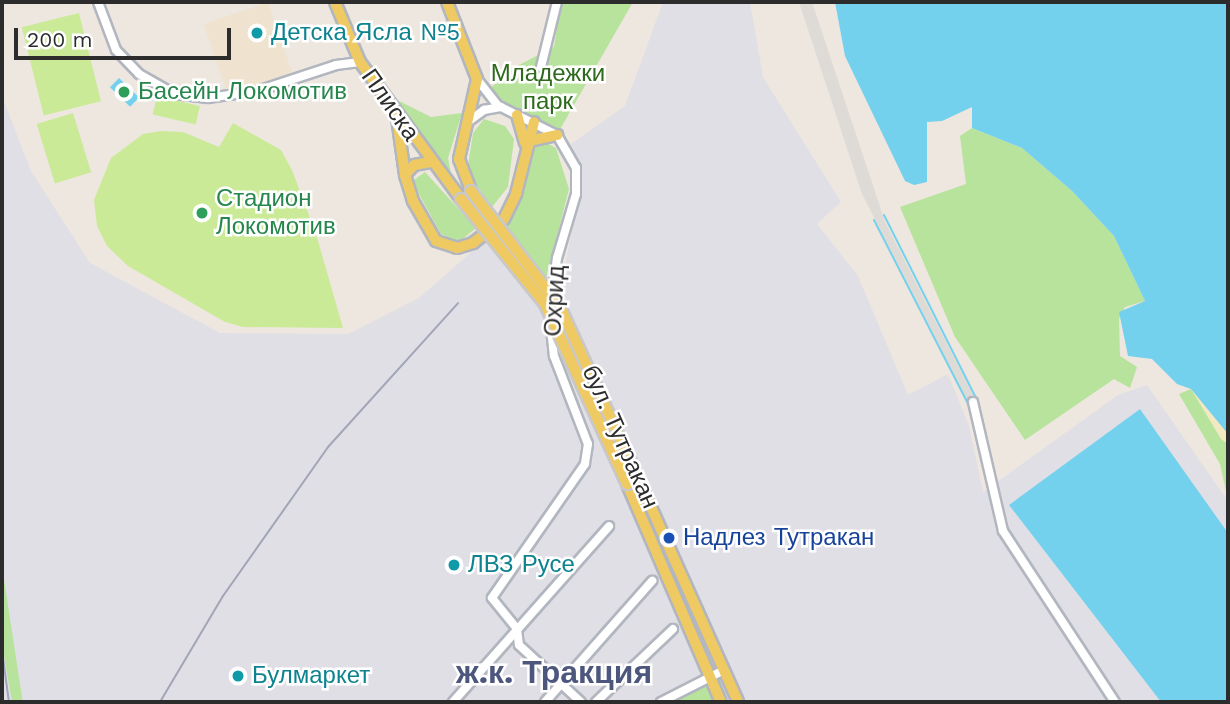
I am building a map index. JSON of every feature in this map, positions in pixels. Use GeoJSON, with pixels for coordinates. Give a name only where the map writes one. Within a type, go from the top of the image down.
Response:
{"type":"FeatureCollection","features":[{"type":"Feature","properties":{"kind":"main road","name":"Плиска"},"geometry":{"type":"LineString","coordinates":[[335,2],[360,62],[397,118],[461,198]]}},
{"type":"Feature","properties":{"kind":"main road"},"geometry":{"type":"LineString","coordinates":[[447,2],[477,79]]}},
{"type":"Feature","properties":{"kind":"main road","name":"бул. Тутракан"},"geometry":{"type":"LineString","coordinates":[[477,79],[459,159],[471,191],[559,307],[738,702]]}},
{"type":"Feature","properties":{"kind":"main road"},"geometry":{"type":"LineString","coordinates":[[517,115],[528,146]]}},
{"type":"Feature","properties":{"kind":"main road"},"geometry":{"type":"LineString","coordinates":[[397,118],[405,175],[436,242],[444,247],[465,247],[504,219],[516,194],[534,121]]}},
{"type":"Feature","properties":{"kind":"main road"},"geometry":{"type":"LineString","coordinates":[[528,146],[557,135]]}},
{"type":"Feature","properties":{"kind":"main road"},"geometry":{"type":"LineString","coordinates":[[405,175],[414,165],[431,162]]}},
{"type":"Feature","properties":{"kind":"main road","name":"бул. Тутракан"},"geometry":{"type":"LineString","coordinates":[[461,198],[545,304],[627,484],[721,702]]}},
{"type":"Feature","properties":{"kind":"street"},"geometry":{"type":"LineString","coordinates":[[98,2],[116,50],[139,74],[174,94],[208,98],[257,91],[336,65],[360,62]]}},
{"type":"Feature","properties":{"kind":"street"},"geometry":{"type":"LineString","coordinates":[[541,67],[557,2]]}},
{"type":"Feature","properties":{"kind":"street"},"geometry":{"type":"LineString","coordinates":[[477,79],[501,107]]}},
{"type":"Feature","properties":{"kind":"street"},"geometry":{"type":"LineString","coordinates":[[469,121],[484,110],[501,107]]}},
{"type":"Feature","properties":{"kind":"street","name":"Охрид"},"geometry":{"type":"LineString","coordinates":[[501,107],[534,121],[557,135],[576,168],[576,194],[557,258],[550,323],[554,356],[585,433],[585,464],[493,593],[493,602],[517,629]]}},
{"type":"Feature","properties":{"kind":"street"},"geometry":{"type":"LineString","coordinates":[[973,402],[1003,531],[1115,702]]}},
{"type":"Feature","properties":{"kind":"street"},"geometry":{"type":"LineString","coordinates":[[453,702],[609,526]]}},
{"type":"Feature","properties":{"kind":"street"},"geometry":{"type":"LineString","coordinates":[[545,702],[652,581]]}},
{"type":"Feature","properties":{"kind":"street"},"geometry":{"type":"LineString","coordinates":[[517,629],[519,645],[581,702]]}},
{"type":"Feature","properties":{"kind":"street"},"geometry":{"type":"LineString","coordinates":[[596,702],[673,629]]}},
{"type":"Feature","properties":{"kind":"street"},"geometry":{"type":"LineString","coordinates":[[662,702],[724,670]]}},
{"type":"Feature","properties":{"kind":"shaded area"},"geometry":{"type":"Polygon","coordinates":[[[268,2],[292,73],[228,95],[204,24],[268,2]]]}},
{"type":"Feature","properties":{"kind":"shaded area"},"geometry":{"type":"Polygon","coordinates":[[[663,2],[750,2],[763,77],[841,202],[817,224],[858,276],[908,395],[948,374],[969,426],[983,492],[1118,395],[1147,385],[1228,501],[1228,533],[1140,409],[1009,505],[1161,702],[2,702],[2,96],[31,171],[90,263],[220,333],[348,334],[419,298],[501,226],[557,304],[582,183],[571,144],[625,106],[663,2]]]}},
{"type":"Feature","properties":{"kind":"shaded area"},"geometry":{"type":"Polygon","coordinates":[[[799,2],[812,2],[885,222],[976,401],[969,404],[862,194],[799,2]]]}},
{"type":"Feature","properties":{"kind":"green space","name":"Младежки парк"},"geometry":{"type":"Polygon","coordinates":[[[561,2],[633,2],[559,131],[485,92],[517,66],[554,47],[561,2]]]}},
{"type":"Feature","properties":{"kind":"green space"},"geometry":{"type":"Polygon","coordinates":[[[79,13],[101,101],[44,116],[22,27],[79,13]]]}},
{"type":"Feature","properties":{"kind":"green space"},"geometry":{"type":"Polygon","coordinates":[[[157,96],[200,106],[196,124],[153,115],[157,96]]]}},
{"type":"Feature","properties":{"kind":"green space"},"geometry":{"type":"Polygon","coordinates":[[[393,98],[431,117],[462,113],[448,158],[452,179],[393,98]]]}},
{"type":"Feature","properties":{"kind":"green space"},"geometry":{"type":"Polygon","coordinates":[[[73,113],[91,172],[55,183],[37,124],[73,113]]]}},
{"type":"Feature","properties":{"kind":"green space"},"geometry":{"type":"Polygon","coordinates":[[[484,119],[505,126],[514,139],[508,187],[492,207],[467,172],[473,133],[484,119]]]}},
{"type":"Feature","properties":{"kind":"green space","name":"Стадион Локомотив"},"geometry":{"type":"Polygon","coordinates":[[[233,123],[281,150],[292,170],[316,234],[343,328],[243,327],[225,322],[128,266],[107,246],[97,226],[94,200],[111,158],[143,134],[161,131],[183,132],[219,147],[233,123]]]}},
{"type":"Feature","properties":{"kind":"green space"},"geometry":{"type":"Polygon","coordinates":[[[972,128],[1022,148],[1072,191],[1114,236],[1145,301],[1125,307],[1119,319],[1120,356],[1137,367],[1130,388],[1114,379],[1025,440],[955,337],[900,207],[966,184],[960,136],[972,128]]]}},
{"type":"Feature","properties":{"kind":"green space"},"geometry":{"type":"Polygon","coordinates":[[[545,142],[556,148],[569,189],[545,283],[503,225],[522,198],[530,149],[545,142]]]}},
{"type":"Feature","properties":{"kind":"green space"},"geometry":{"type":"Polygon","coordinates":[[[425,172],[476,228],[459,242],[441,234],[415,187],[414,180],[425,172]]]}},
{"type":"Feature","properties":{"kind":"green space"},"geometry":{"type":"Polygon","coordinates":[[[1191,389],[1228,444],[1228,500],[1220,464],[1179,394],[1191,389]]]}},
{"type":"Feature","properties":{"kind":"green space"},"geometry":{"type":"Polygon","coordinates":[[[2,566],[23,702],[12,702],[2,645],[2,566]]]}},
{"type":"Feature","properties":{"kind":"green space"},"geometry":{"type":"Polygon","coordinates":[[[706,684],[714,702],[669,702],[685,693],[706,684]]]}},
{"type":"Feature","properties":{"kind":"sand"},"geometry":{"type":"Polygon","coordinates":[[[1191,389],[1228,434],[1228,444],[1221,439],[1191,389]]]}},
{"type":"Feature","properties":{"kind":"water"},"geometry":{"type":"Polygon","coordinates":[[[835,2],[1228,2],[1228,434],[1191,389],[1177,384],[1152,359],[1128,356],[1119,312],[1145,301],[1114,236],[1072,191],[1022,148],[972,128],[972,107],[942,121],[927,122],[927,182],[914,185],[905,181],[845,56],[835,2]]]}},
{"type":"Feature","properties":{"kind":"water","name":"Басейн Локомотив"},"geometry":{"type":"Polygon","coordinates":[[[119,78],[139,97],[130,107],[110,87],[119,78]]]}},
{"type":"Feature","properties":{"kind":"water"},"geometry":{"type":"Polygon","coordinates":[[[1140,409],[1228,533],[1228,702],[1161,702],[1009,505],[1140,409]]]}},
{"type":"Feature","properties":{"kind":"waterway"},"geometry":{"type":"LineString","coordinates":[[884,215],[977,400]]}},
{"type":"Feature","properties":{"kind":"waterway"},"geometry":{"type":"LineString","coordinates":[[874,220],[968,404]]}},
{"type":"Feature","properties":{"kind":"railway"},"geometry":{"type":"LineString","coordinates":[[160,702],[223,596],[328,447],[458,303]]}},
{"type":"Feature","properties":{"kind":"railway"},"geometry":{"type":"LineString","coordinates":[[2,651],[9,702]]}},
{"type":"Feature","properties":{"kind":"place","name":"Детска Ясла №5"},"geometry":{"type":"Point","coordinates":[257,33]}},
{"type":"Feature","properties":{"kind":"place","name":"Басейн Локомотив"},"geometry":{"type":"Point","coordinates":[124,92]}},
{"type":"Feature","properties":{"kind":"place","name":"Стадион Локомотив"},"geometry":{"type":"Point","coordinates":[202,213]}},
{"type":"Feature","properties":{"kind":"place","name":"Надлез Тутракан"},"geometry":{"type":"Point","coordinates":[669,538]}},
{"type":"Feature","properties":{"kind":"place","name":"ЛВЗ Русе"},"geometry":{"type":"Point","coordinates":[454,565]}},
{"type":"Feature","properties":{"kind":"place","name":"Булмаркет"},"geometry":{"type":"Point","coordinates":[238,676]}},
{"type":"Feature","properties":{"kind":"district","name":"ж.к. Тракция"},"geometry":{"type":"Point","coordinates":[554,672]}}]}
